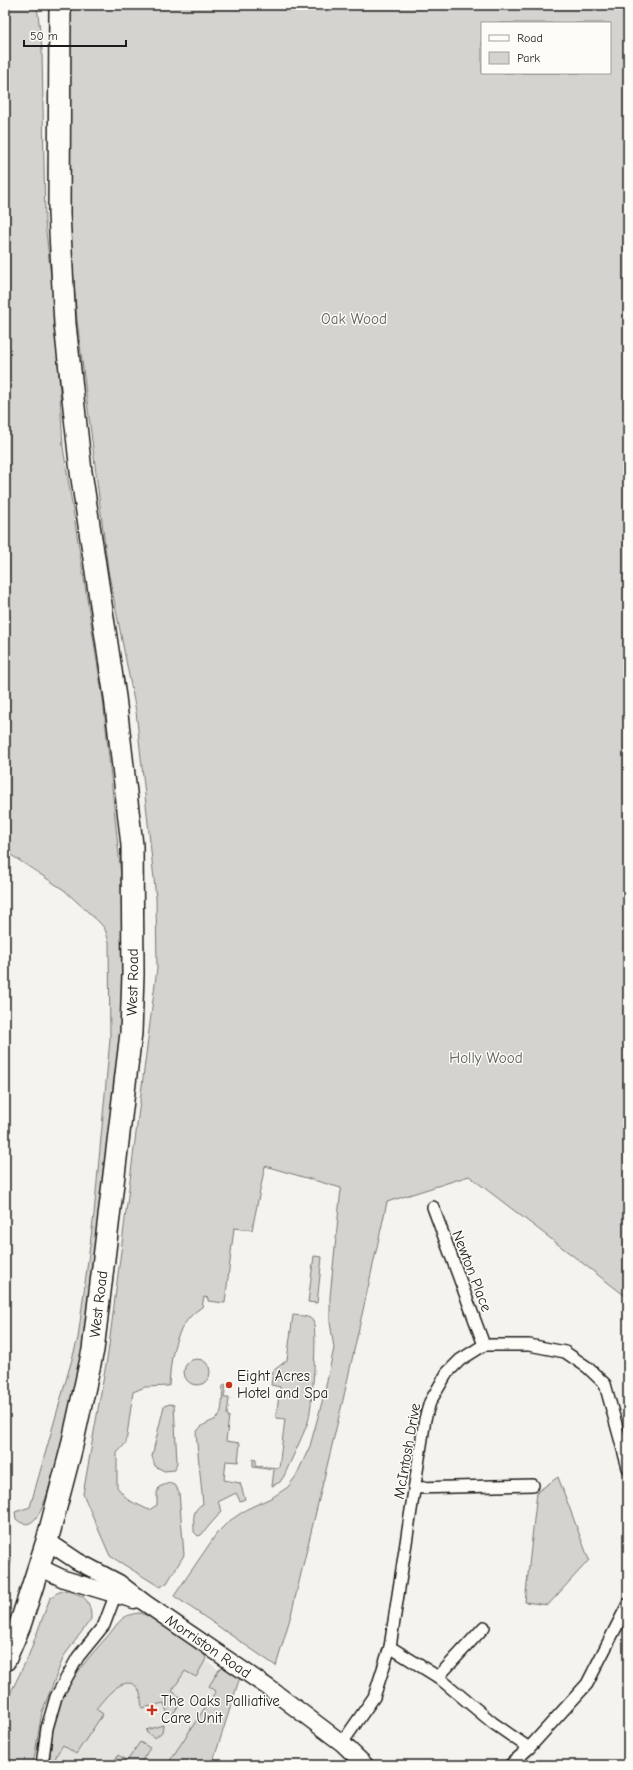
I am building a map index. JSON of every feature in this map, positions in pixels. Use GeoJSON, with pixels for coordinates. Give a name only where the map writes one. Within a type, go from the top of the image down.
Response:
{"type":"FeatureCollection","features":[{"type":"Feature","properties":{"kind":"highway","name":"West Road"},"geometry":{"type":"LineString","coordinates":[[5,1660],[20,1625],[47,1541],[71,1450],[93,1350],[131,1033],[134,938],[132,845],[117,713],[82,482],[65,324],[59,214],[60,5]]}},
{"type":"Feature","properties":{"kind":"street","name":"Newton Place"},"geometry":{"type":"LineString","coordinates":[[433,1207],[484,1345]]}},
{"type":"Feature","properties":{"kind":"street"},"geometry":{"type":"LineString","coordinates":[[484,1345],[529,1345],[565,1352],[587,1367],[605,1384],[628,1468]]}},
{"type":"Feature","properties":{"kind":"street","name":"McIntosh Drive"},"geometry":{"type":"LineString","coordinates":[[342,1743],[374,1697],[390,1647],[425,1419],[430,1402],[447,1373],[460,1360],[484,1345]]}},
{"type":"Feature","properties":{"kind":"street"},"geometry":{"type":"LineString","coordinates":[[414,1488],[533,1485]]}},
{"type":"Feature","properties":{"kind":"street","name":"Morriston Road"},"geometry":{"type":"LineString","coordinates":[[47,1541],[118,1589],[145,1604],[269,1688],[342,1743],[365,1765]]}},
{"type":"Feature","properties":{"kind":"street","name":"Morriston Road"},"geometry":{"type":"LineString","coordinates":[[39,1567],[64,1578],[118,1589]]}},
{"type":"Feature","properties":{"kind":"street"},"geometry":{"type":"LineString","coordinates":[[42,1765],[48,1723],[56,1697],[78,1657],[104,1625],[118,1589]]}},
{"type":"Feature","properties":{"kind":"street"},"geometry":{"type":"LineString","coordinates":[[510,1765],[529,1748],[587,1684],[628,1604]]}},
{"type":"Feature","properties":{"kind":"street"},"geometry":{"type":"LineString","coordinates":[[438,1677],[484,1627]]}},
{"type":"Feature","properties":{"kind":"street"},"geometry":{"type":"LineString","coordinates":[[390,1647],[438,1677],[493,1723],[529,1748]]}},
{"type":"Feature","properties":{"kind":"shaded area","name":"The Oaks Palliative Care Unit"},"geometry":{"type":"Polygon","coordinates":[[[133,1629],[203,1658],[219,1670],[212,1765],[51,1765],[55,1737],[133,1629]]]}},
{"type":"Feature","properties":{"kind":"green space"},"geometry":{"type":"Polygon","coordinates":[[[5,5],[37,5],[42,49],[45,222],[56,323],[63,447],[103,699],[121,876],[124,879],[126,991],[86,1341],[56,1473],[53,1472],[46,1499],[37,1517],[31,1522],[24,1524],[16,1519],[15,1512],[30,1507],[78,1338],[94,1214],[110,1039],[109,942],[105,929],[100,923],[64,890],[5,851],[5,5]]]}},
{"type":"Feature","properties":{"kind":"green space","name":"Oak Wood"},"geometry":{"type":"Polygon","coordinates":[[[60,5],[628,5],[628,1298],[469,1176],[387,1202],[343,1400],[291,1615],[276,1666],[174,1596],[217,1533],[228,1522],[247,1509],[273,1497],[288,1487],[296,1476],[310,1446],[324,1395],[334,1348],[330,1322],[330,1297],[341,1188],[265,1166],[252,1230],[234,1228],[225,1303],[208,1301],[208,1298],[204,1297],[202,1307],[185,1323],[176,1342],[173,1353],[169,1386],[145,1387],[133,1392],[126,1443],[117,1453],[117,1487],[128,1500],[149,1510],[157,1505],[157,1493],[159,1487],[169,1483],[176,1486],[179,1492],[184,1555],[167,1583],[160,1587],[110,1556],[83,1494],[108,1353],[157,968],[156,898],[136,711],[108,570],[77,320],[60,116],[60,5]]]}},
{"type":"Feature","properties":{"kind":"green space"},"geometry":{"type":"Polygon","coordinates":[[[314,1256],[322,1257],[317,1303],[308,1302],[314,1256]]]}},
{"type":"Feature","properties":{"kind":"green space"},"geometry":{"type":"Polygon","coordinates":[[[293,1315],[306,1317],[313,1321],[315,1354],[310,1414],[308,1422],[284,1476],[280,1482],[272,1486],[274,1470],[253,1467],[253,1459],[256,1460],[256,1466],[279,1468],[285,1419],[276,1418],[280,1387],[271,1385],[273,1371],[287,1360],[293,1315]]]}},
{"type":"Feature","properties":{"kind":"green space"},"geometry":{"type":"Polygon","coordinates":[[[197,1359],[206,1363],[210,1372],[206,1381],[197,1385],[188,1381],[184,1372],[188,1363],[197,1359]]]}},
{"type":"Feature","properties":{"kind":"green space"},"geometry":{"type":"Polygon","coordinates":[[[226,1384],[224,1398],[229,1398],[227,1415],[229,1416],[226,1441],[240,1443],[238,1462],[226,1461],[224,1480],[240,1483],[245,1499],[240,1501],[236,1493],[218,1502],[222,1511],[201,1535],[198,1536],[194,1532],[194,1516],[199,1506],[203,1504],[196,1433],[202,1426],[216,1419],[220,1414],[222,1407],[223,1386],[226,1384]]]}},
{"type":"Feature","properties":{"kind":"green space"},"geometry":{"type":"Polygon","coordinates":[[[170,1404],[174,1405],[177,1462],[175,1470],[164,1471],[155,1466],[152,1456],[164,1406],[170,1404]]]}},
{"type":"Feature","properties":{"kind":"green space"},"geometry":{"type":"Polygon","coordinates":[[[558,1477],[589,1560],[548,1605],[525,1602],[537,1492],[558,1477]]]}},
{"type":"Feature","properties":{"kind":"green space"},"geometry":{"type":"Polygon","coordinates":[[[5,1553],[11,1558],[11,1562],[5,1592],[5,1553]]]}},
{"type":"Feature","properties":{"kind":"green space"},"geometry":{"type":"Polygon","coordinates":[[[65,1590],[85,1598],[91,1612],[91,1619],[64,1656],[42,1712],[33,1765],[5,1765],[5,1704],[28,1657],[50,1598],[65,1590]]]}},
{"type":"Feature","properties":{"kind":"green space"},"geometry":{"type":"Polygon","coordinates":[[[139,1613],[150,1616],[203,1652],[206,1659],[196,1677],[185,1671],[172,1691],[183,1699],[173,1714],[167,1712],[164,1703],[142,1708],[140,1694],[137,1687],[126,1683],[120,1685],[108,1694],[96,1709],[103,1714],[76,1754],[63,1745],[57,1754],[53,1765],[49,1765],[55,1719],[63,1696],[69,1685],[83,1665],[120,1621],[123,1618],[139,1613]]]}},
{"type":"Feature","properties":{"kind":"green space"},"geometry":{"type":"Polygon","coordinates":[[[223,1667],[240,1677],[212,1765],[167,1765],[216,1691],[209,1686],[219,1670],[223,1667]]]}},
{"type":"Feature","properties":{"kind":"green space"},"geometry":{"type":"Polygon","coordinates":[[[163,1725],[162,1732],[155,1738],[147,1733],[146,1730],[163,1725]]]}},
{"type":"Feature","properties":{"kind":"green space"},"geometry":{"type":"Polygon","coordinates":[[[140,1742],[150,1748],[139,1765],[121,1765],[115,1760],[118,1755],[127,1761],[140,1742]]]}},
{"type":"Feature","properties":{"kind":"place","name":"Eight Acres Hotel and Spa"},"geometry":{"type":"Point","coordinates":[229,1385]}},
{"type":"Feature","properties":{"kind":"place","name":"The Oaks Palliative Care Unit"},"geometry":{"type":"Point","coordinates":[152,1710]}},
{"type":"Feature","properties":{"kind":"park label","name":"Holly Wood"},"geometry":{"type":"Point","coordinates":[486,1058]}}]}
